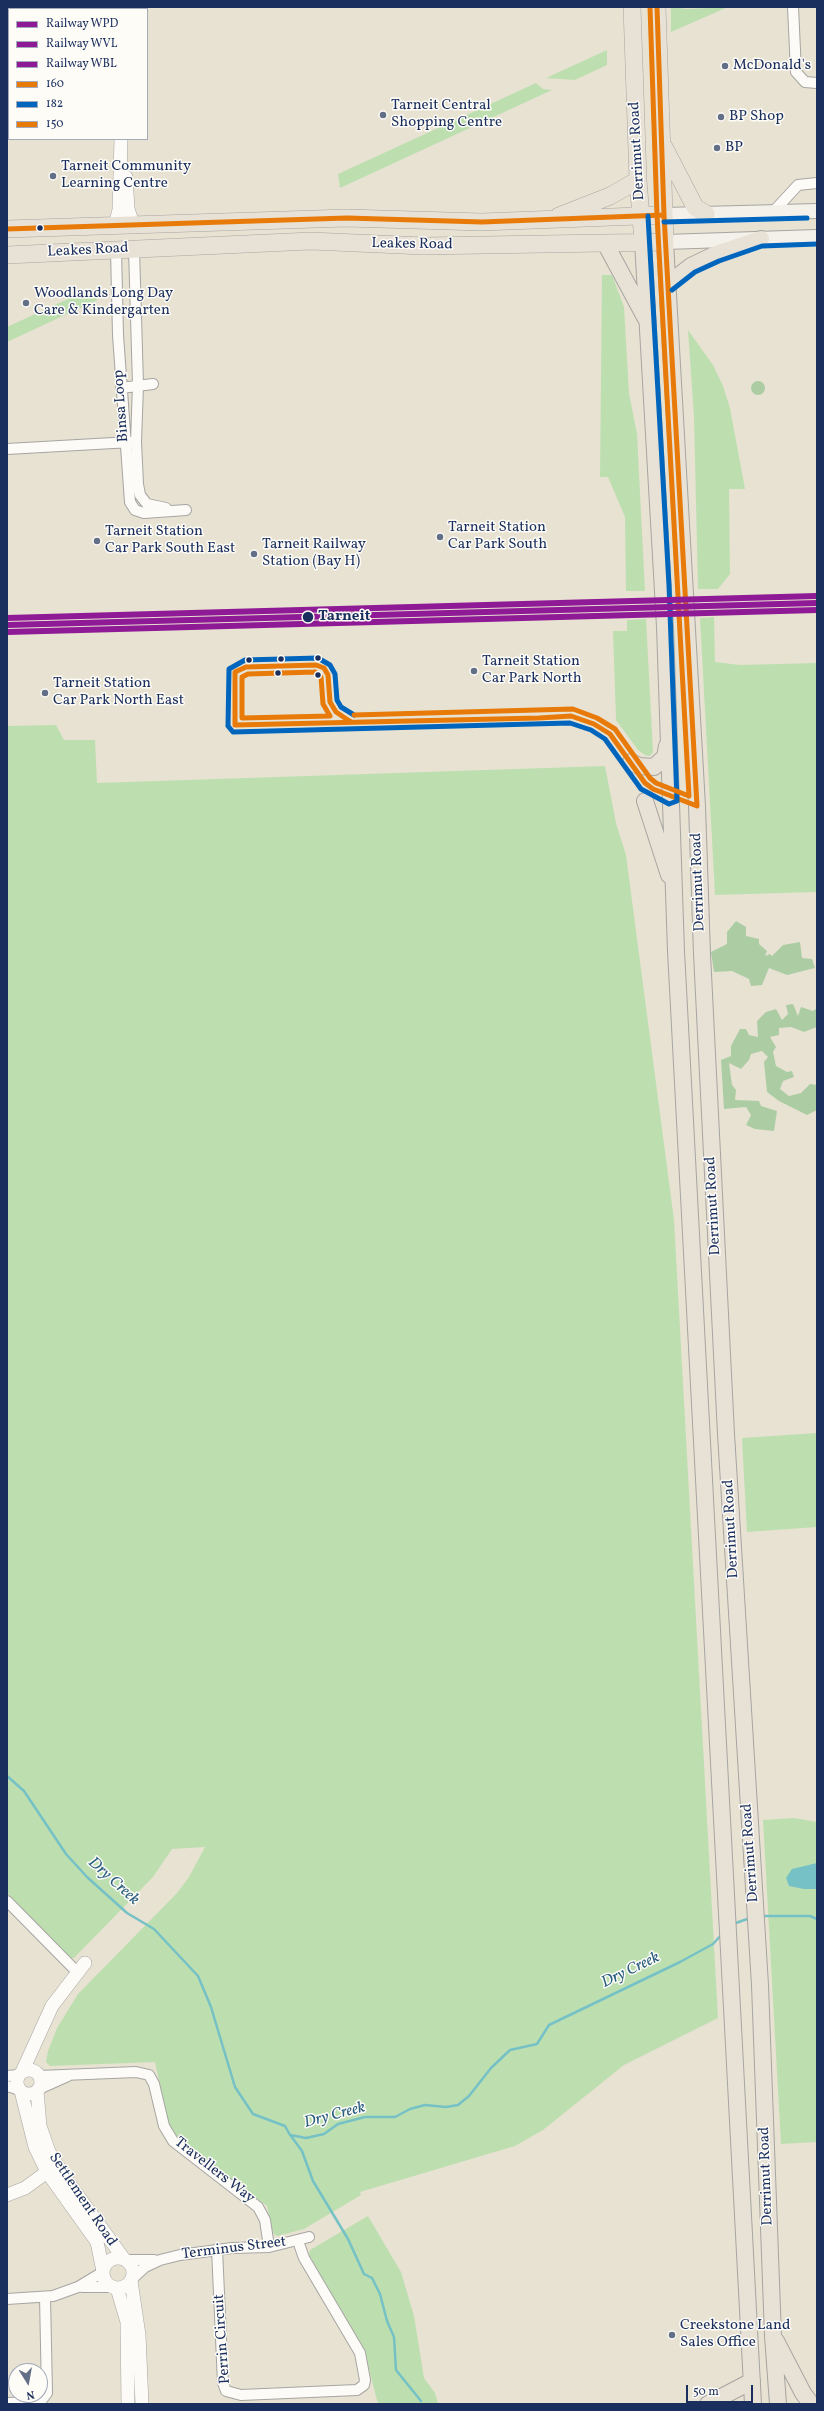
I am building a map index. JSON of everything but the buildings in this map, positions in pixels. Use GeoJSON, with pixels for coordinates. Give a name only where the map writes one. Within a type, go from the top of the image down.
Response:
{"type":"FeatureCollection","features":[{"type":"Feature","properties":{"kind":"highway","name":"Derrimut Road"},"geometry":{"type":"LineString","coordinates":[[632,7],[638,180],[644,242]]}},
{"type":"Feature","properties":{"kind":"highway","name":"Derrimut Road"},"geometry":{"type":"LineString","coordinates":[[657,7],[666,242]]}},
{"type":"Feature","properties":{"kind":"highway"},"geometry":{"type":"LineString","coordinates":[[661,139],[681,182],[695,207],[706,214]]}},
{"type":"Feature","properties":{"kind":"highway"},"geometry":{"type":"LineString","coordinates":[[546,221],[610,196],[638,180]]}},
{"type":"Feature","properties":{"kind":"highway","name":"Leakes Road"},"geometry":{"type":"LineString","coordinates":[[7,229],[347,218],[424,222],[546,221],[664,216]]}},
{"type":"Feature","properties":{"kind":"highway"},"geometry":{"type":"LineString","coordinates":[[133,224],[134,249]]}},
{"type":"Feature","properties":{"kind":"highway"},"geometry":{"type":"LineString","coordinates":[[115,225],[116,250]]}},
{"type":"Feature","properties":{"kind":"highway","name":"Leakes Road"},"geometry":{"type":"LineString","coordinates":[[7,255],[311,241],[424,246],[666,242]]}},
{"type":"Feature","properties":{"kind":"main road","name":"Leakes Road"},"geometry":{"type":"LineString","coordinates":[[664,216],[817,211]]}},
{"type":"Feature","properties":{"kind":"main road","name":"Leakes Road"},"geometry":{"type":"LineString","coordinates":[[666,242],[817,237]]}},
{"type":"Feature","properties":{"kind":"main road"},"geometry":{"type":"LineString","coordinates":[[668,284],[698,263],[716,254],[761,239]]}},
{"type":"Feature","properties":{"kind":"main road","name":"Derrimut Road"},"geometry":{"type":"LineString","coordinates":[[644,242],[665,626],[674,888],[726,1910],[731,1968],[753,2404]]}},
{"type":"Feature","properties":{"kind":"main road","name":"Derrimut Road"},"geometry":{"type":"LineString","coordinates":[[666,242],[684,584],[688,625],[697,806],[702,954],[726,1426],[759,1967],[773,2336],[778,2404]]}},
{"type":"Feature","properties":{"kind":"main road"},"geometry":{"type":"LineString","coordinates":[[605,243],[649,324]]}},
{"type":"Feature","properties":{"kind":"main road"},"geometry":{"type":"LineString","coordinates":[[631,762],[639,766],[654,767],[658,765],[665,757],[668,739]]}},
{"type":"Feature","properties":{"kind":"main road"},"geometry":{"type":"LineString","coordinates":[[645,801],[674,888]]}},
{"type":"Feature","properties":{"kind":"main road"},"geometry":{"type":"LineString","coordinates":[[671,804],[697,806]]}},
{"type":"Feature","properties":{"kind":"main road"},"geometry":{"type":"LineString","coordinates":[[773,2336],[803,2393],[811,2404]]}},
{"type":"Feature","properties":{"kind":"main road"},"geometry":{"type":"LineString","coordinates":[[708,2404],[752,2381]]}},
{"type":"Feature","properties":{"kind":"street"},"geometry":{"type":"LineString","coordinates":[[793,7],[794,66],[797,75],[802,80],[817,83]]}},
{"type":"Feature","properties":{"kind":"street"},"geometry":{"type":"LineString","coordinates":[[115,225],[119,210],[121,140]]}},
{"type":"Feature","properties":{"kind":"street"},"geometry":{"type":"LineString","coordinates":[[121,156],[129,213],[133,224]]}},
{"type":"Feature","properties":{"kind":"street"},"geometry":{"type":"LineString","coordinates":[[773,212],[798,185],[817,183]]}},
{"type":"Feature","properties":{"kind":"street"},"geometry":{"type":"LineString","coordinates":[[7,448],[136,442],[138,385],[134,249]]}},
{"type":"Feature","properties":{"kind":"street","name":"Binsa Loop"},"geometry":{"type":"LineString","coordinates":[[116,250],[121,388],[128,493],[133,508],[144,513],[186,510],[153,506],[142,499],[138,484],[136,442]]}},
{"type":"Feature","properties":{"kind":"street"},"geometry":{"type":"LineString","coordinates":[[121,388],[153,384]]}},
{"type":"Feature","properties":{"kind":"street"},"geometry":{"type":"LineString","coordinates":[[7,1901],[81,1968],[52,2006],[37,2041],[16,2074],[17,2082],[21,2091]]}},
{"type":"Feature","properties":{"kind":"street"},"geometry":{"type":"LineString","coordinates":[[37,2041],[39,2075],[41,2082],[38,2090]]}},
{"type":"Feature","properties":{"kind":"street"},"geometry":{"type":"LineString","coordinates":[[16,2074],[32,2070],[39,2075],[68,2076]]}},
{"type":"Feature","properties":{"kind":"street","name":"Travellers Way"},"geometry":{"type":"LineString","coordinates":[[68,2076],[136,2072],[149,2074],[154,2084],[164,2126],[174,2141],[258,2207],[265,2220],[269,2247]]}},
{"type":"Feature","properties":{"kind":"street"},"geometry":{"type":"LineString","coordinates":[[7,2086],[29,2094],[68,2076]]}},
{"type":"Feature","properties":{"kind":"street","name":"Settlement Road"},"geometry":{"type":"LineString","coordinates":[[38,2090],[40,2126],[49,2152],[66,2179],[125,2260]]}},
{"type":"Feature","properties":{"kind":"street","name":"Settlement Road"},"geometry":{"type":"LineString","coordinates":[[21,2091],[29,2129],[47,2172],[98,2242],[103,2271]]}},
{"type":"Feature","properties":{"kind":"street"},"geometry":{"type":"LineString","coordinates":[[7,2195],[25,2188],[47,2172]]}},
{"type":"Feature","properties":{"kind":"street","name":"Terminus Street"},"geometry":{"type":"LineString","coordinates":[[125,2260],[160,2260],[217,2249],[269,2247],[309,2237]]}},
{"type":"Feature","properties":{"kind":"street","name":"Perrin Circuit"},"geometry":{"type":"LineString","coordinates":[[217,2249],[223,2383],[226,2391],[241,2395],[357,2390],[364,2385],[365,2380],[360,2353],[304,2258],[298,2240]]}},
{"type":"Feature","properties":{"kind":"street"},"geometry":{"type":"LineString","coordinates":[[78,2288],[103,2271],[111,2260],[125,2260],[132,2268],[139,2335],[142,2404]]}},
{"type":"Feature","properties":{"kind":"street","name":"Terminus Street"},"geometry":{"type":"LineString","coordinates":[[132,2279],[145,2267],[160,2260]]}},
{"type":"Feature","properties":{"kind":"street"},"geometry":{"type":"LineString","coordinates":[[103,2271],[105,2281],[114,2287],[127,2322],[128,2404]]}},
{"type":"Feature","properties":{"kind":"street"},"geometry":{"type":"LineString","coordinates":[[7,2299],[45,2297],[78,2288],[125,2286],[132,2279]]}},
{"type":"Feature","properties":{"kind":"street"},"geometry":{"type":"LineString","coordinates":[[7,2404],[41,2401],[47,2393],[45,2297]]}},
{"type":"Feature","properties":{"kind":"green space"},"geometry":{"type":"Polygon","coordinates":[[[671,7],[687,9],[728,7],[671,32],[671,7]]]}},
{"type":"Feature","properties":{"kind":"green space"},"geometry":{"type":"Polygon","coordinates":[[[607,50],[607,65],[575,80],[546,78],[607,50]]]}},
{"type":"Feature","properties":{"kind":"green space"},"geometry":{"type":"Polygon","coordinates":[[[536,83],[543,89],[552,90],[340,188],[338,174],[536,83]]]}},
{"type":"Feature","properties":{"kind":"green space"},"geometry":{"type":"Polygon","coordinates":[[[602,275],[612,275],[624,307],[629,393],[637,434],[645,591],[626,591],[625,517],[608,477],[600,477],[602,275]]]}},
{"type":"Feature","properties":{"kind":"green space"},"geometry":{"type":"Polygon","coordinates":[[[85,291],[97,291],[97,300],[7,342],[7,327],[85,291]]]}},
{"type":"Feature","properties":{"kind":"green space"},"geometry":{"type":"Polygon","coordinates":[[[688,330],[713,365],[723,386],[730,408],[745,489],[729,489],[730,574],[718,589],[698,589],[694,417],[688,330]]]}},
{"type":"Feature","properties":{"kind":"green space"},"geometry":{"type":"Polygon","coordinates":[[[755,381],[761,381],[765,385],[765,391],[761,395],[755,395],[751,391],[751,385],[755,381]]]}},
{"type":"Feature","properties":{"kind":"green space"},"geometry":{"type":"Polygon","coordinates":[[[714,617],[715,662],[740,665],[817,663],[817,892],[715,895],[700,618],[714,617]]]}},
{"type":"Feature","properties":{"kind":"green space"},"geometry":{"type":"Polygon","coordinates":[[[646,619],[653,752],[650,756],[645,755],[638,750],[616,720],[613,631],[627,631],[627,620],[646,619]]]}},
{"type":"Feature","properties":{"kind":"green space"},"geometry":{"type":"Polygon","coordinates":[[[56,725],[64,740],[95,740],[97,783],[605,766],[616,823],[626,855],[674,1220],[718,2018],[624,2065],[543,2130],[515,2146],[360,2192],[361,2195],[304,2229],[277,2236],[273,2233],[267,2206],[188,2149],[177,2138],[168,2122],[155,2062],[50,2066],[46,2062],[48,2051],[57,2028],[78,1994],[177,1893],[189,1877],[205,1847],[172,1849],[153,1877],[74,1958],[69,1958],[7,1893],[7,726],[56,725]]]}},
{"type":"Feature","properties":{"kind":"green space"},"geometry":{"type":"Polygon","coordinates":[[[736,921],[746,927],[746,936],[759,939],[759,944],[767,951],[765,956],[770,954],[772,956],[783,945],[800,942],[802,958],[812,959],[815,968],[787,975],[769,968],[762,985],[751,986],[749,979],[732,971],[714,972],[711,952],[727,944],[727,932],[736,921]]]}},
{"type":"Feature","properties":{"kind":"green space"},"geometry":{"type":"Polygon","coordinates":[[[793,1004],[798,1016],[801,1007],[813,1011],[817,1008],[817,1027],[804,1032],[791,1027],[779,1028],[779,1035],[770,1037],[776,1047],[773,1052],[776,1066],[787,1072],[792,1071],[794,1077],[783,1081],[780,1089],[789,1096],[801,1093],[810,1084],[817,1085],[817,1110],[807,1115],[779,1101],[767,1092],[764,1062],[768,1057],[762,1051],[751,1054],[749,1060],[741,1069],[729,1063],[732,1085],[736,1090],[735,1100],[759,1101],[761,1106],[777,1111],[774,1131],[755,1129],[746,1125],[751,1115],[746,1107],[724,1109],[721,1060],[731,1056],[731,1046],[740,1029],[746,1029],[749,1035],[758,1037],[757,1021],[766,1012],[776,1009],[782,1020],[788,1014],[786,1005],[793,1004]]]}},
{"type":"Feature","properties":{"kind":"green space"},"geometry":{"type":"Polygon","coordinates":[[[817,1433],[817,1527],[747,1532],[742,1438],[817,1433]]]}},
{"type":"Feature","properties":{"kind":"green space"},"geometry":{"type":"Polygon","coordinates":[[[794,1818],[817,1822],[817,2142],[781,2144],[763,1820],[794,1818]]]}},
{"type":"Feature","properties":{"kind":"green space"},"geometry":{"type":"Polygon","coordinates":[[[368,2216],[401,2272],[414,2316],[424,2378],[435,2393],[438,2404],[378,2404],[364,2350],[309,2255],[310,2250],[368,2216]]]}},
{"type":"Feature","properties":{"kind":"water"},"geometry":{"type":"Polygon","coordinates":[[[817,1863],[817,1889],[804,1889],[789,1886],[786,1878],[792,1869],[817,1863]]]}},
{"type":"Feature","properties":{"kind":"waterway","name":"Dry Creek"},"geometry":{"type":"LineString","coordinates":[[7,1776],[24,1791],[66,1854],[87,1877],[127,1913],[154,1929],[198,1976],[211,2007],[235,2087],[253,2114],[285,2126],[290,2135],[306,2138],[324,2134],[338,2124],[365,2117],[395,2117],[410,2109],[425,2105],[446,2107],[458,2105],[469,2096],[491,2068],[510,2050],[537,2044],[549,2025],[680,1962],[713,1944],[722,1934]]}},
{"type":"Feature","properties":{"kind":"waterway","name":"Dry Creek"},"geometry":{"type":"LineString","coordinates":[[761,1916],[810,1916],[817,1919]]}},
{"type":"Feature","properties":{"kind":"waterway","name":"Dry Creek"},"geometry":{"type":"LineString","coordinates":[[733,1924],[750,1918]]}},
{"type":"Feature","properties":{"kind":"waterway"},"geometry":{"type":"LineString","coordinates":[[291,2136],[302,2151],[313,2181],[348,2239],[364,2274],[372,2278],[380,2294],[387,2321],[394,2337],[396,2370],[421,2401]]}},
{"type":"Feature","properties":{"kind":"rail line","name":"WBL"},"geometry":{"type":"LineString","coordinates":[[7,618],[817,596]]}},
{"type":"Feature","properties":{"kind":"rail line","name":"WPD"},"geometry":{"type":"LineString","coordinates":[[7,625],[817,603]]}},
{"type":"Feature","properties":{"kind":"rail line","name":"WVL"},"geometry":{"type":"LineString","coordinates":[[7,632],[817,610]]}},
{"type":"Feature","properties":{"kind":"transit line","name":"150"},"geometry":{"type":"LineString","coordinates":[[354,715],[573,709],[597,718],[615,729],[650,778],[656,783],[689,796],[657,215],[650,7]]}},
{"type":"Feature","properties":{"kind":"transit line","name":"160"},"geometry":{"type":"LineString","coordinates":[[351,722],[336,712],[330,702],[328,675],[324,668],[316,665],[246,667],[235,672],[235,725],[539,718],[571,716],[594,724],[610,734],[645,783],[653,789],[697,806],[664,215],[657,7]]}},
{"type":"Feature","properties":{"kind":"transit line","name":"160"},"geometry":{"type":"LineString","coordinates":[[7,229],[347,218],[482,222],[664,215]]}},
{"type":"Feature","properties":{"kind":"transit line","name":"182"},"geometry":{"type":"LineString","coordinates":[[354,715],[341,707],[337,700],[335,674],[330,665],[318,658],[245,660],[229,669],[228,726],[233,732],[570,723],[591,730],[605,739],[641,789],[669,804],[677,801],[669,585],[648,216]]}},
{"type":"Feature","properties":{"kind":"transit line","name":"182"},"geometry":{"type":"LineString","coordinates":[[664,222],[807,218]]}},
{"type":"Feature","properties":{"kind":"transit line","name":"182"},"geometry":{"type":"LineString","coordinates":[[672,290],[695,272],[719,261],[762,246],[817,244]]}},
{"type":"Feature","properties":{"kind":"transit line","name":"150"},"geometry":{"type":"LineString","coordinates":[[315,672],[321,677],[323,704],[330,716],[242,718],[242,677],[248,674],[315,672]]}},
{"type":"Feature","properties":{"kind":"place","name":"McDonald's"},"geometry":{"type":"Point","coordinates":[725,66]}},
{"type":"Feature","properties":{"kind":"place","name":"Tarneit Central Shopping Centre"},"geometry":{"type":"Point","coordinates":[383,115]}},
{"type":"Feature","properties":{"kind":"place","name":"BP Shop"},"geometry":{"type":"Point","coordinates":[721,117]}},
{"type":"Feature","properties":{"kind":"place","name":"BP"},"geometry":{"type":"Point","coordinates":[717,148]}},
{"type":"Feature","properties":{"kind":"place","name":"Tarneit Community Learning Centre"},"geometry":{"type":"Point","coordinates":[53,176]}},
{"type":"Feature","properties":{"kind":"place","name":"Woodlands Long Day Care & Kindergarten"},"geometry":{"type":"Point","coordinates":[26,303]}},
{"type":"Feature","properties":{"kind":"place","name":"Tarneit Station Car Park South"},"geometry":{"type":"Point","coordinates":[440,537]}},
{"type":"Feature","properties":{"kind":"place","name":"Tarneit Station Car Park South East"},"geometry":{"type":"Point","coordinates":[97,541]}},
{"type":"Feature","properties":{"kind":"place","name":"Tarneit Railway Station (Bay H)"},"geometry":{"type":"Point","coordinates":[254,554]}},
{"type":"Feature","properties":{"kind":"place","name":"Tarneit"},"geometry":{"type":"Point","coordinates":[308,617]}},
{"type":"Feature","properties":{"kind":"place","name":"Tarneit Station Car Park North"},"geometry":{"type":"Point","coordinates":[474,671]}},
{"type":"Feature","properties":{"kind":"place","name":"Tarneit Station Car Park North East"},"geometry":{"type":"Point","coordinates":[45,693]}},
{"type":"Feature","properties":{"kind":"place","name":"Creekstone Land Sales Office"},"geometry":{"type":"Point","coordinates":[672,2335]}}]}
